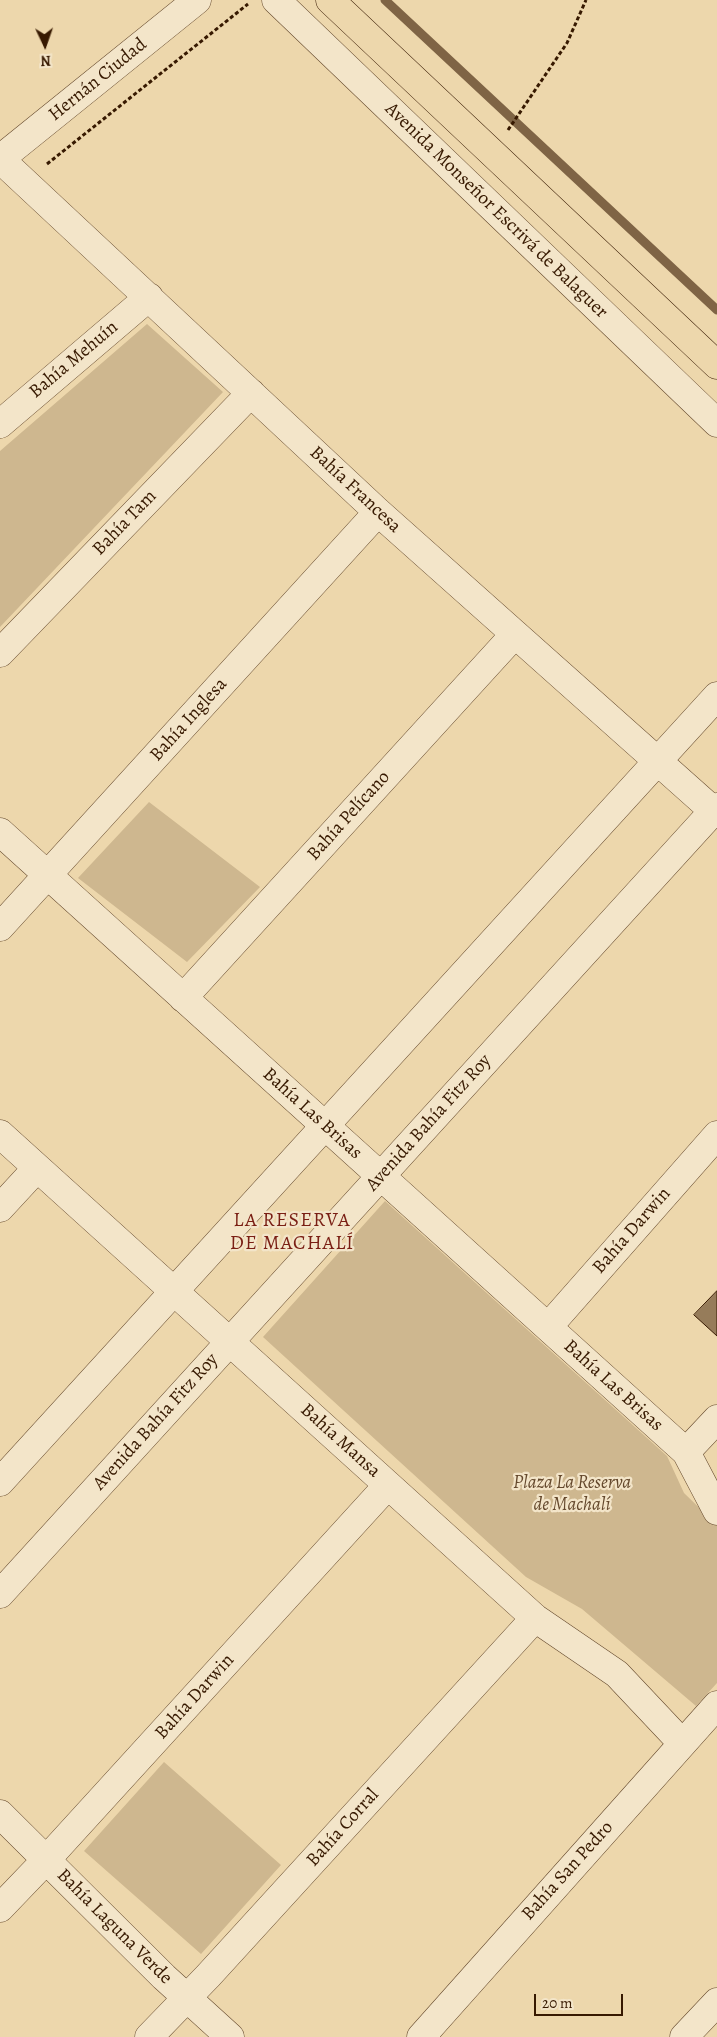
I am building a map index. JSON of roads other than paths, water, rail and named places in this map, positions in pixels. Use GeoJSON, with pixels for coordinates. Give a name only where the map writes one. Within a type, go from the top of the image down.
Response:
{"type":"FeatureCollection","features":[{"type":"Feature","properties":{"kind":"main road","name":"Avenida Monseñor Escrivá de Balaguer"},"geometry":{"type":"LineString","coordinates":[[330,0],[717,364]]}},
{"type":"Feature","properties":{"kind":"street","name":"Hernán Ciudad"},"geometry":{"type":"LineString","coordinates":[[0,159],[197,0]]}},
{"type":"Feature","properties":{"kind":"street","name":"Avenida Monseñor Escrivá de Balaguer"},"geometry":{"type":"LineString","coordinates":[[276,0],[717,423]]}},
{"type":"Feature","properties":{"kind":"street","name":"Bahía Francesa"},"geometry":{"type":"LineString","coordinates":[[0,159],[378,512],[657,762],[716,811]]}},
{"type":"Feature","properties":{"kind":"street","name":"Bahía Mehuín"},"geometry":{"type":"LineString","coordinates":[[0,424],[149,297]]}},
{"type":"Feature","properties":{"kind":"street","name":"Bahía Tam"},"geometry":{"type":"LineString","coordinates":[[0,653],[251,393]]}},
{"type":"Feature","properties":{"kind":"street","name":"Bahía Inglesa"},"geometry":{"type":"LineString","coordinates":[[0,927],[378,512]]}},
{"type":"Feature","properties":{"kind":"street","name":"Bahía Pelícano"},"geometry":{"type":"LineString","coordinates":[[183,998],[515,634]]}},
{"type":"Feature","properties":{"kind":"street"},"geometry":{"type":"LineString","coordinates":[[0,1482],[717,696]]}},
{"type":"Feature","properties":{"kind":"street","name":"Avenida Bahía Fitz Roy"},"geometry":{"type":"LineString","coordinates":[[0,1594],[380,1176],[716,811]]}},
{"type":"Feature","properties":{"kind":"street","name":"Bahía Las Brisas"},"geometry":{"type":"LineString","coordinates":[[0,832],[686,1452],[717,1511]]}},
{"type":"Feature","properties":{"kind":"street","name":"Bahía Mansa"},"geometry":{"type":"LineString","coordinates":[[0,1134],[535,1618],[617,1674],[682,1743]]}},
{"type":"Feature","properties":{"kind":"street","name":"Bahía Darwin"},"geometry":{"type":"LineString","coordinates":[[548,1327],[717,1135]]}},
{"type":"Feature","properties":{"kind":"street"},"geometry":{"type":"LineString","coordinates":[[0,1208],[37,1168]]}},
{"type":"Feature","properties":{"kind":"street"},"geometry":{"type":"LineString","coordinates":[[686,1452],[717,1419]]}},
{"type":"Feature","properties":{"kind":"street","name":"Bahía Darwin"},"geometry":{"type":"LineString","coordinates":[[0,1908],[388,1485]]}},
{"type":"Feature","properties":{"kind":"street","name":"Bahía Corral"},"geometry":{"type":"LineString","coordinates":[[149,2037],[187,1999],[535,1618]]}},
{"type":"Feature","properties":{"kind":"street","name":"Bahía San Pedro"},"geometry":{"type":"LineString","coordinates":[[421,2037],[717,1705]]}},
{"type":"Feature","properties":{"kind":"street","name":"Bahía Laguna Verde"},"geometry":{"type":"LineString","coordinates":[[0,1814],[187,1999],[230,2037]]}},
{"type":"Feature","properties":{"kind":"street"},"geometry":{"type":"LineString","coordinates":[[684,2037],[717,2002]]}},
{"type":"Feature","properties":{"kind":"waterway"},"geometry":{"type":"LineString","coordinates":[[385,0],[717,310]]}},
{"type":"Feature","properties":{"kind":"district","name":"LA RESERVA DE MACHALÍ"},"geometry":{"type":"Point","coordinates":[292,1232]}},
{"type":"Feature","properties":{"kind":"park label","name":"Plaza La Reserva de Machalí"},"geometry":{"type":"Point","coordinates":[572,1494]}}]}
